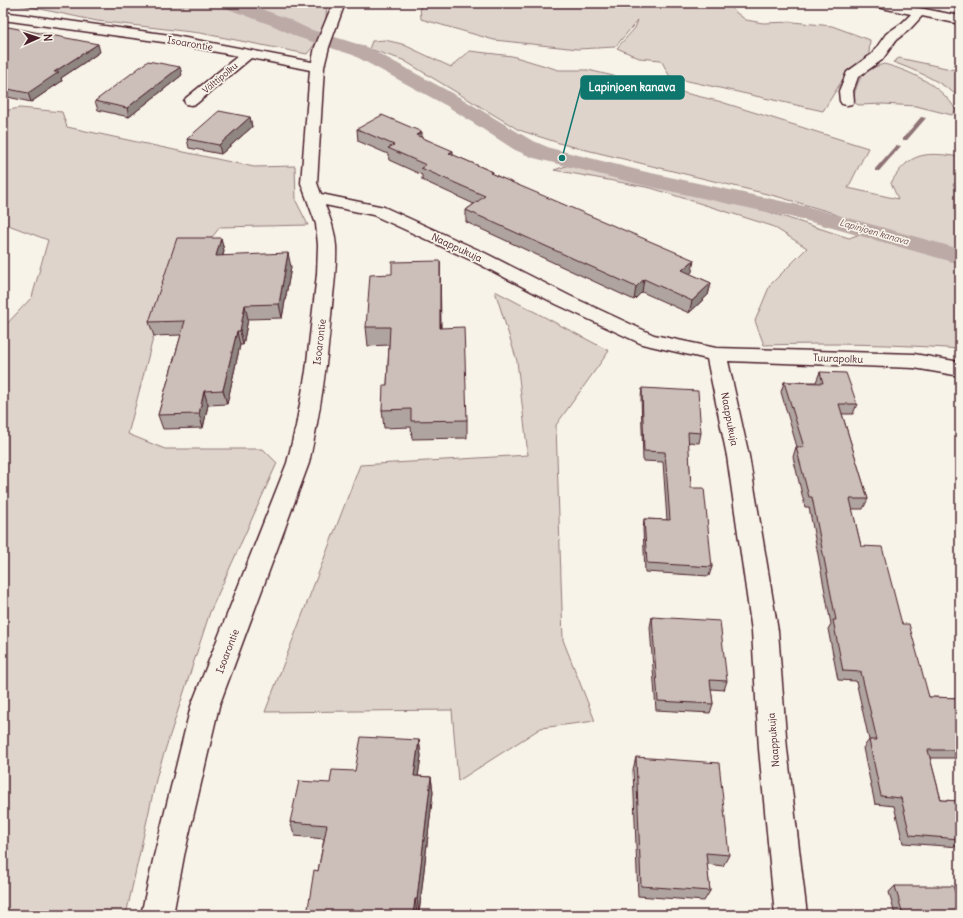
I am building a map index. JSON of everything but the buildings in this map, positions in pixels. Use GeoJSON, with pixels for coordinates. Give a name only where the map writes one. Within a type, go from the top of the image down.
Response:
{"type":"FeatureCollection","features":[{"type":"Feature","properties":{"kind":"street"},"geometry":{"type":"LineString","coordinates":[[320,57],[339,3]]}},
{"type":"Feature","properties":{"kind":"street"},"geometry":{"type":"LineString","coordinates":[[876,3],[957,19],[959,6]]}},
{"type":"Feature","properties":{"kind":"street"},"geometry":{"type":"LineString","coordinates":[[846,101],[846,91],[852,76],[877,57],[891,37],[906,26],[919,12]]}},
{"type":"Feature","properties":{"kind":"street","name":"Isoarontie"},"geometry":{"type":"LineString","coordinates":[[3,16],[170,39],[248,54],[320,57],[310,152],[309,183],[324,224],[327,245],[326,274],[316,371],[307,426],[298,463],[270,542],[206,706],[169,856],[157,915]]}},
{"type":"Feature","properties":{"kind":"street","name":"Välttipolku"},"geometry":{"type":"LineString","coordinates":[[191,101],[248,54]]}},
{"type":"Feature","properties":{"kind":"street","name":"Naappukuja"},"geometry":{"type":"LineString","coordinates":[[314,197],[378,211],[479,257],[563,300],[649,340],[716,354],[738,456],[764,631],[773,749],[791,915]]}},
{"type":"Feature","properties":{"kind":"street","name":"Tuurapolku"},"geometry":{"type":"LineString","coordinates":[[716,354],[914,361],[960,369]]}},
{"type":"Feature","properties":{"kind":"shaded area"},"geometry":{"type":"Polygon","coordinates":[[[12,3],[327,3],[325,32],[307,54],[200,33],[97,21],[12,3]]]}},
{"type":"Feature","properties":{"kind":"shaded area"},"geometry":{"type":"Polygon","coordinates":[[[421,3],[609,3],[629,9],[634,3],[729,3],[734,11],[746,20],[763,23],[793,22],[832,26],[870,40],[869,53],[865,63],[850,68],[823,111],[670,77],[661,60],[639,58],[617,48],[635,28],[638,20],[615,47],[578,49],[494,40],[421,19],[421,3]]]}},
{"type":"Feature","properties":{"kind":"shaded area"},"geometry":{"type":"Polygon","coordinates":[[[385,40],[402,44],[451,67],[470,51],[512,56],[559,70],[588,70],[718,101],[868,148],[848,188],[898,199],[891,183],[898,172],[912,159],[920,156],[938,154],[960,157],[960,184],[953,184],[956,191],[960,192],[960,349],[862,344],[764,345],[755,321],[770,285],[807,248],[772,226],[651,188],[554,170],[569,165],[760,209],[849,238],[871,230],[830,212],[779,197],[562,144],[519,130],[403,60],[369,49],[372,41],[385,40]]]}},
{"type":"Feature","properties":{"kind":"shaded area"},"geometry":{"type":"Polygon","coordinates":[[[899,58],[960,71],[960,98],[945,86],[920,73],[893,62],[899,58]]]}},
{"type":"Feature","properties":{"kind":"shaded area"},"geometry":{"type":"Polygon","coordinates":[[[884,64],[915,75],[925,81],[943,94],[956,110],[952,115],[916,106],[883,104],[859,105],[852,102],[856,87],[861,77],[869,70],[884,64]]]}},
{"type":"Feature","properties":{"kind":"shaded area"},"geometry":{"type":"Polygon","coordinates":[[[20,108],[62,112],[67,127],[254,167],[295,166],[296,201],[308,225],[220,227],[209,241],[176,250],[128,434],[165,449],[263,449],[277,463],[210,612],[157,775],[126,915],[3,915],[3,328],[32,297],[48,240],[3,223],[3,111],[20,108]]]}},
{"type":"Feature","properties":{"kind":"shaded area"},"geometry":{"type":"Polygon","coordinates":[[[495,291],[609,351],[556,425],[563,640],[595,721],[541,728],[458,781],[452,710],[265,712],[360,465],[528,455],[517,361],[495,291]]]}},
{"type":"Feature","properties":{"kind":"waterway","name":"Lapinjoen kanava"},"geometry":{"type":"LineString","coordinates":[[229,3],[280,22],[303,33],[360,51],[454,102],[523,145],[542,153],[642,178],[809,214],[960,257]]}},
{"type":"Feature","properties":{"kind":"waterway"},"geometry":{"type":"LineString","coordinates":[[905,139],[923,118]]}},
{"type":"Feature","properties":{"kind":"waterway"},"geometry":{"type":"LineString","coordinates":[[877,170],[898,146]]}},
{"type":"Feature","properties":{"kind":"place","name":"Lapinjoen kanava"},"geometry":{"type":"Point","coordinates":[562,158]}}]}
